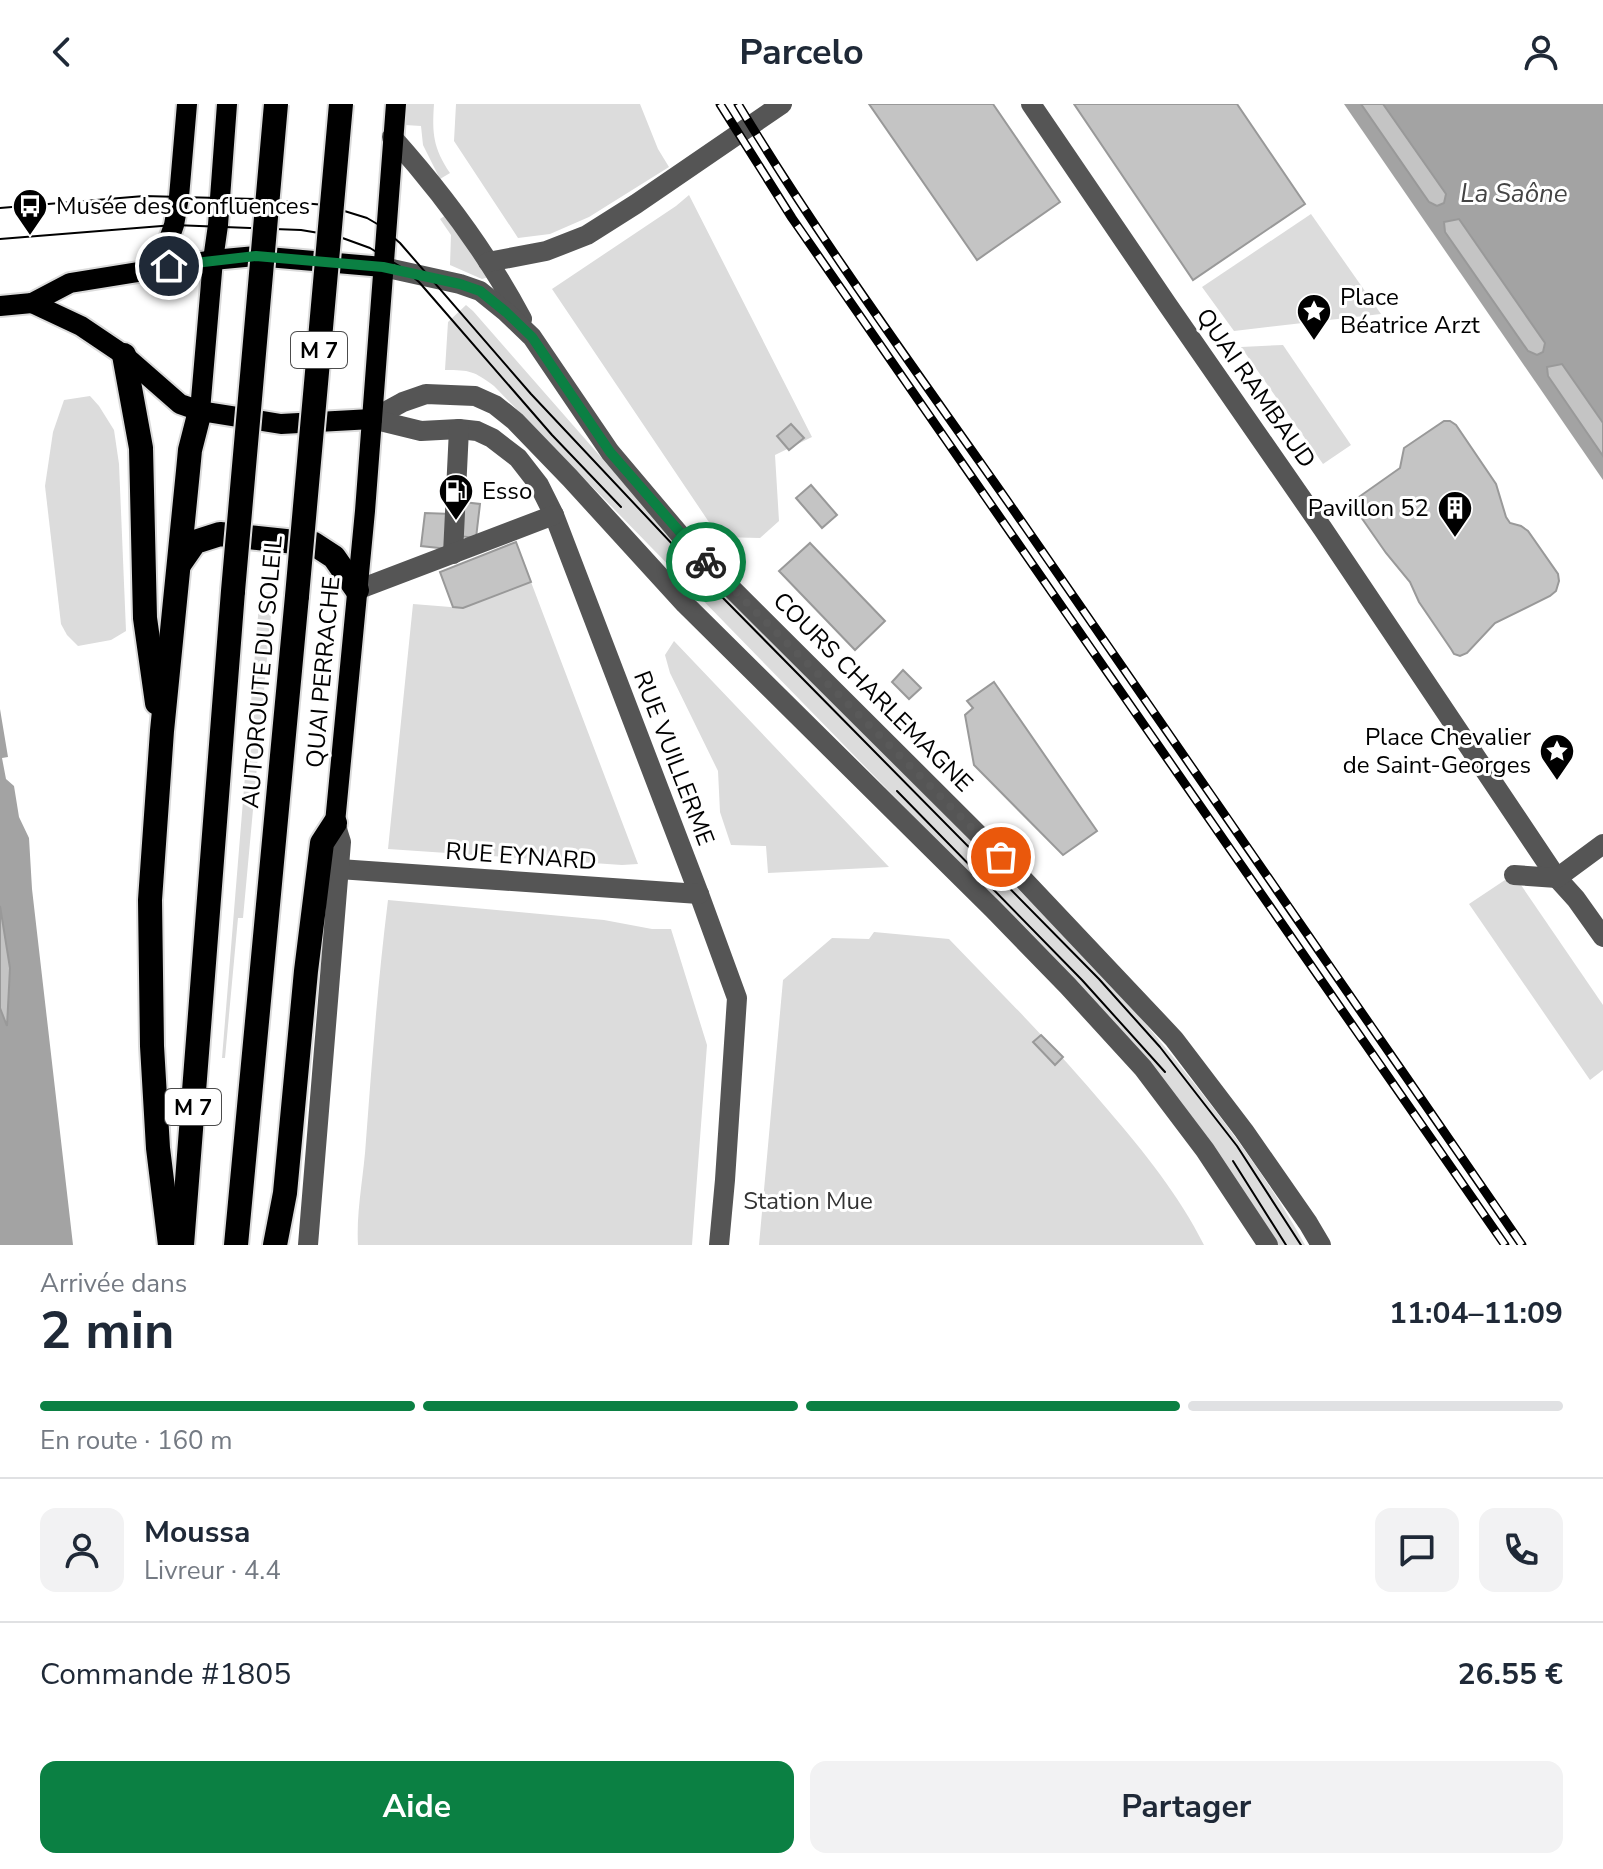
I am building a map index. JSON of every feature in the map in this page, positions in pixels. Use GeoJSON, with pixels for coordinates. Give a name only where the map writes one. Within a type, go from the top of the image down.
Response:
{"type":"FeatureCollection","features":[{"type":"Feature","properties":{"kind":"highway","name":"AUTOROUTE DU SOLEIL"},"geometry":{"type":"LineString","coordinates":[[182,1245],[233,591],[276,104]]}},
{"type":"Feature","properties":{"kind":"highway","name":"AUTOROUTE DU SOLEIL"},"geometry":{"type":"LineString","coordinates":[[236,1245],[341,104]]}},
{"type":"Feature","properties":{"kind":"highway"},"geometry":{"type":"LineString","coordinates":[[124,355],[141,448],[145,618],[162,731]]}},
{"type":"Feature","properties":{"kind":"highway"},"geometry":{"type":"LineString","coordinates":[[170,1245],[158,1148],[152,1046],[150,900],[162,731],[190,450],[200,411]]}},
{"type":"Feature","properties":{"kind":"highway"},"geometry":{"type":"LineString","coordinates":[[179,565],[195,542],[220,534],[314,544],[334,557],[357,590]]}},
{"type":"Feature","properties":{"kind":"highway"},"geometry":{"type":"LineString","coordinates":[[275,1245],[285,1193],[306,971],[322,843],[335,823]]}},
{"type":"Feature","properties":{"kind":"main road"},"geometry":{"type":"LineString","coordinates":[[153,269],[174,225],[187,104]]}},
{"type":"Feature","properties":{"kind":"main road"},"geometry":{"type":"LineString","coordinates":[[200,411],[227,104]]}},
{"type":"Feature","properties":{"kind":"main road","name":"QUAI PERRACHE"},"geometry":{"type":"LineString","coordinates":[[335,823],[372,419],[396,104]]}},
{"type":"Feature","properties":{"kind":"main road"},"geometry":{"type":"LineString","coordinates":[[0,306],[32,303],[70,283],[213,260],[256,256],[383,267]]}},
{"type":"Feature","properties":{"kind":"main road"},"geometry":{"type":"LineString","coordinates":[[32,303],[81,326],[124,355],[180,404],[200,411],[281,424],[372,419]]}},
{"type":"Feature","properties":{"kind":"street"},"geometry":{"type":"LineString","coordinates":[[488,262],[546,251],[587,235],[782,104]]}},
{"type":"Feature","properties":{"kind":"street","name":"QUAI RAMBAUD"},"geometry":{"type":"LineString","coordinates":[[1031,104],[1323,529],[1557,878],[1603,937]]}},
{"type":"Feature","properties":{"kind":"street"},"geometry":{"type":"LineString","coordinates":[[392,137],[440,191],[510,296],[532,337]]}},
{"type":"Feature","properties":{"kind":"street","name":"COURS CHARLEMAGNE"},"geometry":{"type":"LineString","coordinates":[[383,267],[480,291],[532,337],[610,452],[692,549],[1023,879],[1174,1039],[1244,1131],[1321,1245]]}},
{"type":"Feature","properties":{"kind":"street"},"geometry":{"type":"LineString","coordinates":[[372,419],[403,402],[426,394],[475,396],[495,405],[515,421],[685,604],[1079,997],[1143,1068],[1188,1127],[1268,1245]]}},
{"type":"Feature","properties":{"kind":"street","name":"RUE VUILLERME"},"geometry":{"type":"LineString","coordinates":[[372,419],[421,431],[459,429],[484,434],[518,458],[539,485],[554,515],[737,998],[719,1245]]}},
{"type":"Feature","properties":{"kind":"street"},"geometry":{"type":"LineString","coordinates":[[453,554],[459,429]]}},
{"type":"Feature","properties":{"kind":"street"},"geometry":{"type":"LineString","coordinates":[[357,590],[554,515]]}},
{"type":"Feature","properties":{"kind":"street","name":"QUAI PERRACHE"},"geometry":{"type":"LineString","coordinates":[[308,1245],[341,842],[335,823]]}},
{"type":"Feature","properties":{"kind":"street"},"geometry":{"type":"LineString","coordinates":[[1514,875],[1557,878],[1603,844]]}},
{"type":"Feature","properties":{"kind":"street","name":"RUE EYNARD"},"geometry":{"type":"LineString","coordinates":[[339,869],[699,894]]}},
{"type":"Feature","properties":{"kind":"green space"},"geometry":{"type":"Polygon","coordinates":[[[406,104],[434,104],[435,140],[450,173],[440,179],[423,145],[421,126],[405,125],[406,104]]]}},
{"type":"Feature","properties":{"kind":"green space"},"geometry":{"type":"Polygon","coordinates":[[[456,104],[640,104],[658,149],[669,167],[589,217],[550,234],[518,238],[454,141],[456,104]]]}},
{"type":"Feature","properties":{"kind":"green space"},"geometry":{"type":"Polygon","coordinates":[[[689,195],[812,437],[775,455],[779,521],[760,538],[719,537],[552,289],[689,195]]]}},
{"type":"Feature","properties":{"kind":"green space"},"geometry":{"type":"Polygon","coordinates":[[[1311,214],[1381,314],[1234,331],[1202,287],[1311,214]]]}},
{"type":"Feature","properties":{"kind":"green space"},"geometry":{"type":"Polygon","coordinates":[[[446,215],[489,277],[482,279],[450,265],[451,235],[440,219],[446,215]]]}},
{"type":"Feature","properties":{"kind":"green space"},"geometry":{"type":"Polygon","coordinates":[[[466,305],[678,545],[1115,987],[1241,1144],[1305,1245],[1274,1245],[1252,1207],[956,860],[494,386],[471,372],[445,370],[448,322],[466,305]]]}},
{"type":"Feature","properties":{"kind":"green space"},"geometry":{"type":"Polygon","coordinates":[[[1283,345],[1351,445],[1323,464],[1241,347],[1283,345]]]}},
{"type":"Feature","properties":{"kind":"green space"},"geometry":{"type":"Polygon","coordinates":[[[90,396],[114,430],[119,464],[126,631],[111,640],[78,646],[61,624],[45,486],[53,432],[64,400],[90,396]]]}},
{"type":"Feature","properties":{"kind":"green space"},"geometry":{"type":"Polygon","coordinates":[[[531,582],[638,864],[388,849],[413,604],[463,608],[531,582]]]}},
{"type":"Feature","properties":{"kind":"green space"},"geometry":{"type":"Polygon","coordinates":[[[260,592],[273,593],[243,918],[238,918],[225,1058],[222,1058],[260,592]]]}},
{"type":"Feature","properties":{"kind":"green space"},"geometry":{"type":"Polygon","coordinates":[[[674,641],[889,867],[768,873],[766,846],[731,845],[720,812],[718,771],[670,673],[665,655],[674,641]]]}},
{"type":"Feature","properties":{"kind":"green space"},"geometry":{"type":"Polygon","coordinates":[[[1505,880],[1521,885],[1603,1005],[1603,1070],[1590,1080],[1469,904],[1505,880]]]}},
{"type":"Feature","properties":{"kind":"green space"},"geometry":{"type":"Polygon","coordinates":[[[388,900],[671,929],[707,1045],[692,1245],[358,1245],[388,900]]]}},
{"type":"Feature","properties":{"kind":"green space","name":"Station Mue"},"geometry":{"type":"Polygon","coordinates":[[[874,932],[949,939],[1050,1044],[1148,1158],[1204,1245],[759,1245],[783,980],[832,938],[869,939],[874,932]]]}},
{"type":"Feature","properties":{"kind":"water","name":"La Saône"},"geometry":{"type":"Polygon","coordinates":[[[1344,104],[1603,104],[1603,480],[1344,104]]]}},
{"type":"Feature","properties":{"kind":"water"},"geometry":{"type":"Polygon","coordinates":[[[0,709],[8,757],[2,758],[6,779],[14,786],[19,817],[29,838],[32,889],[73,1245],[0,1245],[0,709]]]}},
{"type":"Feature","properties":{"kind":"building"},"geometry":{"type":"Polygon","coordinates":[[[869,104],[993,104],[1060,202],[977,260],[869,104]]]}},
{"type":"Feature","properties":{"kind":"building"},"geometry":{"type":"Polygon","coordinates":[[[1074,104],[1237,104],[1305,204],[1193,280],[1074,104]]]}},
{"type":"Feature","properties":{"kind":"building"},"geometry":{"type":"Polygon","coordinates":[[[1361,104],[1383,104],[1446,194],[1444,203],[1437,206],[1429,202],[1361,104]]]}},
{"type":"Feature","properties":{"kind":"building"},"geometry":{"type":"Polygon","coordinates":[[[1459,219],[1545,343],[1543,352],[1537,355],[1528,351],[1445,232],[1444,222],[1459,219]]]}},
{"type":"Feature","properties":{"kind":"building"},"geometry":{"type":"Polygon","coordinates":[[[1562,364],[1603,423],[1603,456],[1548,376],[1547,367],[1562,364]]]}},
{"type":"Feature","properties":{"kind":"building","name":"Pavillon 52"},"geometry":{"type":"Polygon","coordinates":[[[1444,421],[1456,425],[1496,484],[1506,517],[1510,523],[1528,531],[1558,574],[1559,581],[1556,591],[1550,596],[1495,623],[1467,653],[1460,656],[1454,654],[1419,602],[1410,582],[1354,507],[1356,499],[1400,468],[1404,448],[1444,421]]]}},
{"type":"Feature","properties":{"kind":"building"},"geometry":{"type":"Polygon","coordinates":[[[791,424],[804,438],[789,450],[777,436],[791,424]]]}},
{"type":"Feature","properties":{"kind":"building"},"geometry":{"type":"Polygon","coordinates":[[[811,485],[837,515],[822,528],[796,498],[811,485]]]}},
{"type":"Feature","properties":{"kind":"building"},"geometry":{"type":"Polygon","coordinates":[[[454,501],[480,504],[476,538],[450,535],[448,549],[421,546],[425,513],[452,514],[454,501]]]}},
{"type":"Feature","properties":{"kind":"building"},"geometry":{"type":"Polygon","coordinates":[[[516,542],[531,582],[463,608],[453,607],[440,572],[516,542]]]}},
{"type":"Feature","properties":{"kind":"building"},"geometry":{"type":"Polygon","coordinates":[[[810,543],[885,621],[855,650],[779,571],[810,543]]]}},
{"type":"Feature","properties":{"kind":"building"},"geometry":{"type":"Polygon","coordinates":[[[903,670],[921,688],[909,699],[892,682],[903,670]]]}},
{"type":"Feature","properties":{"kind":"building"},"geometry":{"type":"Polygon","coordinates":[[[994,682],[1097,831],[1063,855],[974,765],[965,715],[973,708],[967,701],[994,682]]]}},
{"type":"Feature","properties":{"kind":"building"},"geometry":{"type":"Polygon","coordinates":[[[0,906],[10,968],[7,1026],[0,1008],[0,906]]]}},
{"type":"Feature","properties":{"kind":"building"},"geometry":{"type":"Polygon","coordinates":[[[1041,1035],[1063,1057],[1055,1065],[1033,1042],[1041,1035]]]}},
{"type":"Feature","properties":{"kind":"tram line"},"geometry":{"type":"LineString","coordinates":[[0,208],[144,196],[257,199],[325,205],[379,225],[400,243],[531,394],[723,598],[1099,979],[1160,1047],[1237,1146],[1301,1245]]}},
{"type":"Feature","properties":{"kind":"tram line"},"geometry":{"type":"LineString","coordinates":[[0,239],[174,225],[301,230],[337,236],[370,248],[419,282],[552,435],[621,507]]}},
{"type":"Feature","properties":{"kind":"tram line"},"geometry":{"type":"LineString","coordinates":[[897,791],[1082,980],[1165,1072]]}},
{"type":"Feature","properties":{"kind":"tram line"},"geometry":{"type":"LineString","coordinates":[[1233,1161],[1286,1245]]}},
{"type":"Feature","properties":{"kind":"railway"},"geometry":{"type":"LineString","coordinates":[[720,104],[792,218],[1505,1245]]}},
{"type":"Feature","properties":{"kind":"railway"},"geometry":{"type":"LineString","coordinates":[[738,104],[844,268],[1522,1245]]}},
{"type":"Feature","properties":{"kind":"way so far"},"geometry":{"type":"LineString","coordinates":[[706,562],[1001,857]]}},
{"type":"Feature","properties":{"kind":"place","name":"Musée des Confluences"},"geometry":{"type":"Point","coordinates":[30,237]}},
{"type":"Feature","properties":{"kind":"place","name":"Place Béatrice Arzt"},"geometry":{"type":"Point","coordinates":[1314,342]}},
{"type":"Feature","properties":{"kind":"place","name":"Esso"},"geometry":{"type":"Point","coordinates":[456,522]}},
{"type":"Feature","properties":{"kind":"place","name":"Pavillon 52"},"geometry":{"type":"Point","coordinates":[1455,539]}},
{"type":"Feature","properties":{"kind":"place","name":"Place Chevalier de Saint-Georges"},"geometry":{"type":"Point","coordinates":[1557,782]}},
{"type":"Feature","properties":{"kind":"route"},"geometry":{"type":"LineString","coordinates":[[169,266],[256,256],[383,267],[480,291],[532,337],[610,452],[706,562]]}}]}
